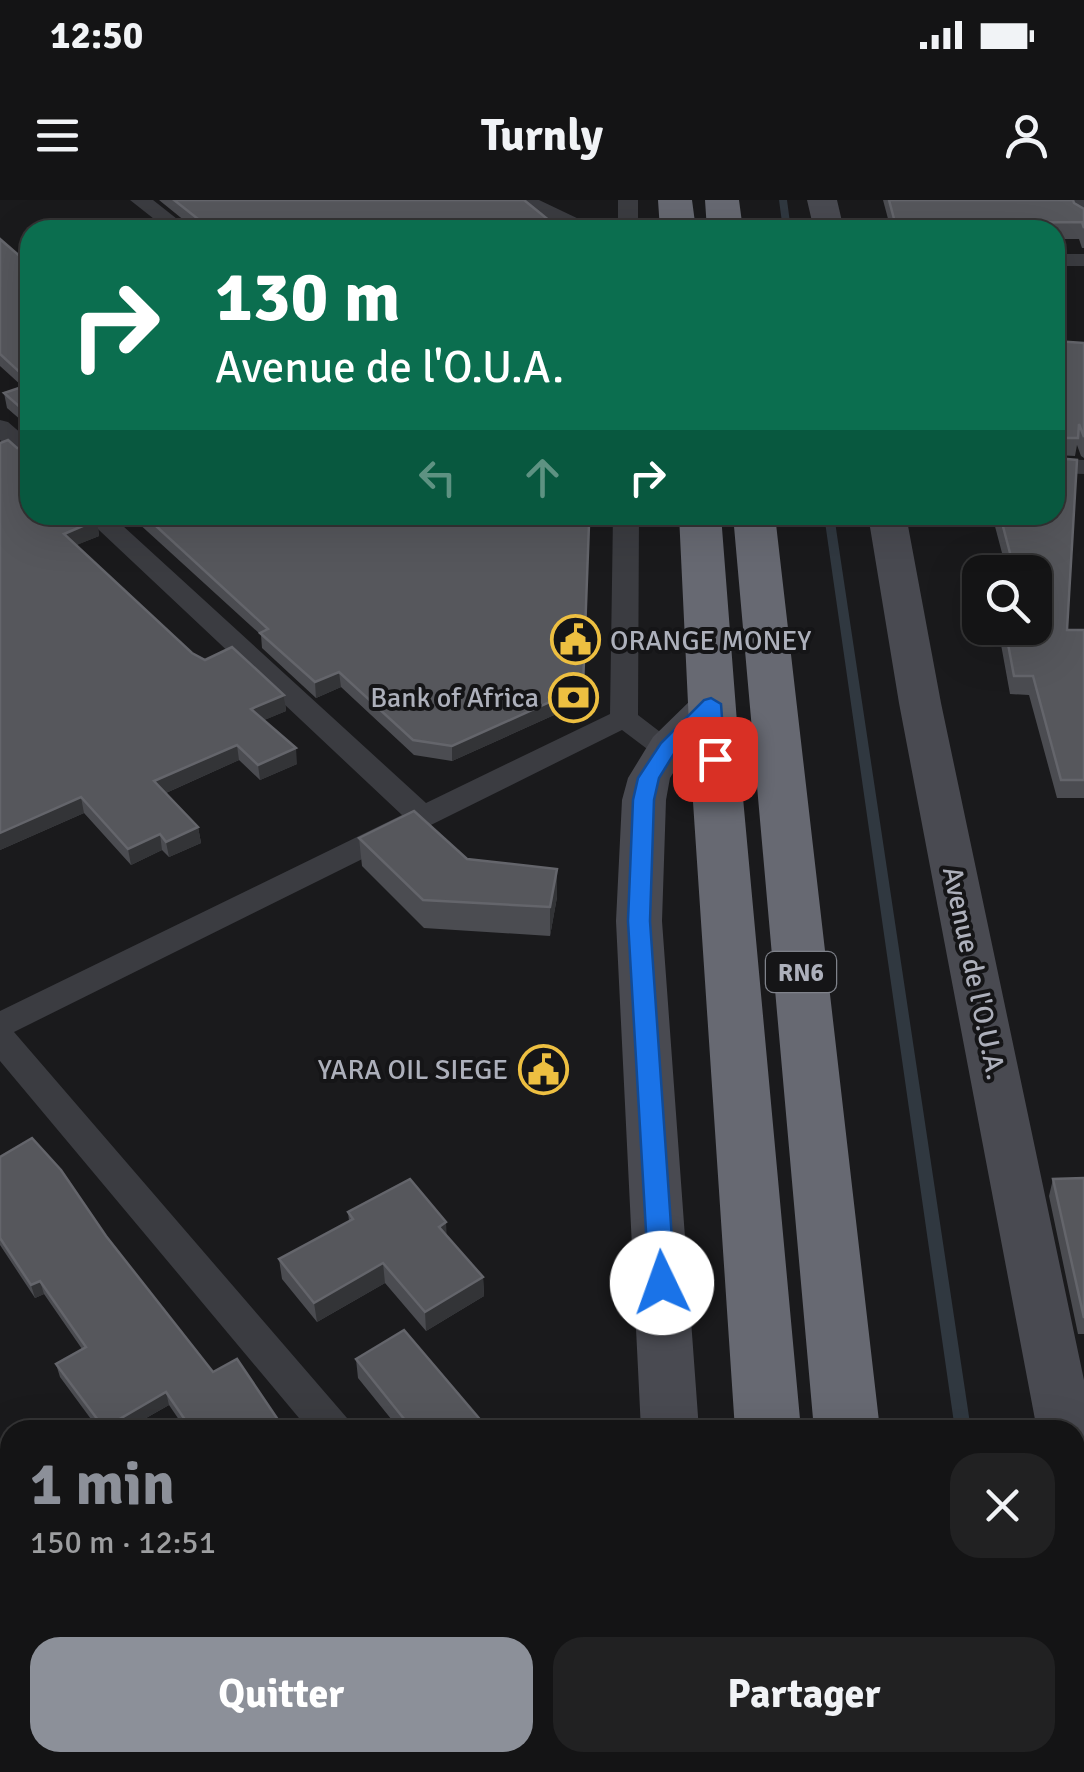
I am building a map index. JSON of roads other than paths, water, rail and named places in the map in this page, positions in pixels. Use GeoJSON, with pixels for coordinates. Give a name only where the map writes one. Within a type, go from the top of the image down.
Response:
{"type":"FeatureCollection","features":[{"type":"Feature","properties":{"kind":"highway","name":"RN6"},"geometry":{"type":"LineString","coordinates":[[701,525],[717,786],[767,1420]]}},
{"type":"Feature","properties":{"kind":"highway","name":"RN6"},"geometry":{"type":"LineString","coordinates":[[755,525],[846,1420]]}},
{"type":"Feature","properties":{"kind":"street"},"geometry":{"type":"LineString","coordinates":[[140,200],[167,220]]}},
{"type":"Feature","properties":{"kind":"street"},"geometry":{"type":"LineString","coordinates":[[524,200],[561,220]]}},
{"type":"Feature","properties":{"kind":"street"},"geometry":{"type":"LineString","coordinates":[[1078,200],[1084,218]]}},
{"type":"Feature","properties":{"kind":"street"},"geometry":{"type":"LineString","coordinates":[[0,427],[20,445]]}},
{"type":"Feature","properties":{"kind":"street"},"geometry":{"type":"LineString","coordinates":[[107,525],[423,817]]}},
{"type":"Feature","properties":{"kind":"street"},"geometry":{"type":"LineString","coordinates":[[624,718],[626,525]]}},
{"type":"Feature","properties":{"kind":"street","name":"Avenue de l'O.U.A."},"geometry":{"type":"LineString","coordinates":[[889,525],[920,702],[1071,1373],[1067,1420]]}},
{"type":"Feature","properties":{"kind":"street"},"geometry":{"type":"LineString","coordinates":[[669,1420],[639,921],[644,800],[648,778],[668,747],[711,704]]}},
{"type":"Feature","properties":{"kind":"street"},"geometry":{"type":"LineString","coordinates":[[0,1025],[624,718]]}},
{"type":"Feature","properties":{"kind":"street"},"geometry":{"type":"LineString","coordinates":[[624,718],[717,786]]}},
{"type":"Feature","properties":{"kind":"street"},"geometry":{"type":"LineString","coordinates":[[0,1038],[325,1420]]}},
{"type":"Feature","properties":{"kind":"waterway"},"geometry":{"type":"LineString","coordinates":[[783,200],[786,220]]}},
{"type":"Feature","properties":{"kind":"waterway"},"geometry":{"type":"LineString","coordinates":[[830,525],[962,1420]]}},
{"type":"Feature","properties":{"kind":"place","name":"ORANGE MONEY"},"geometry":{"type":"Point","coordinates":[575,640]}},
{"type":"Feature","properties":{"kind":"place","name":"Bank of Africa"},"geometry":{"type":"Point","coordinates":[574,697]}},
{"type":"Feature","properties":{"kind":"place","name":"YARA OIL SIEGE"},"geometry":{"type":"Point","coordinates":[543,1069]}}]}
